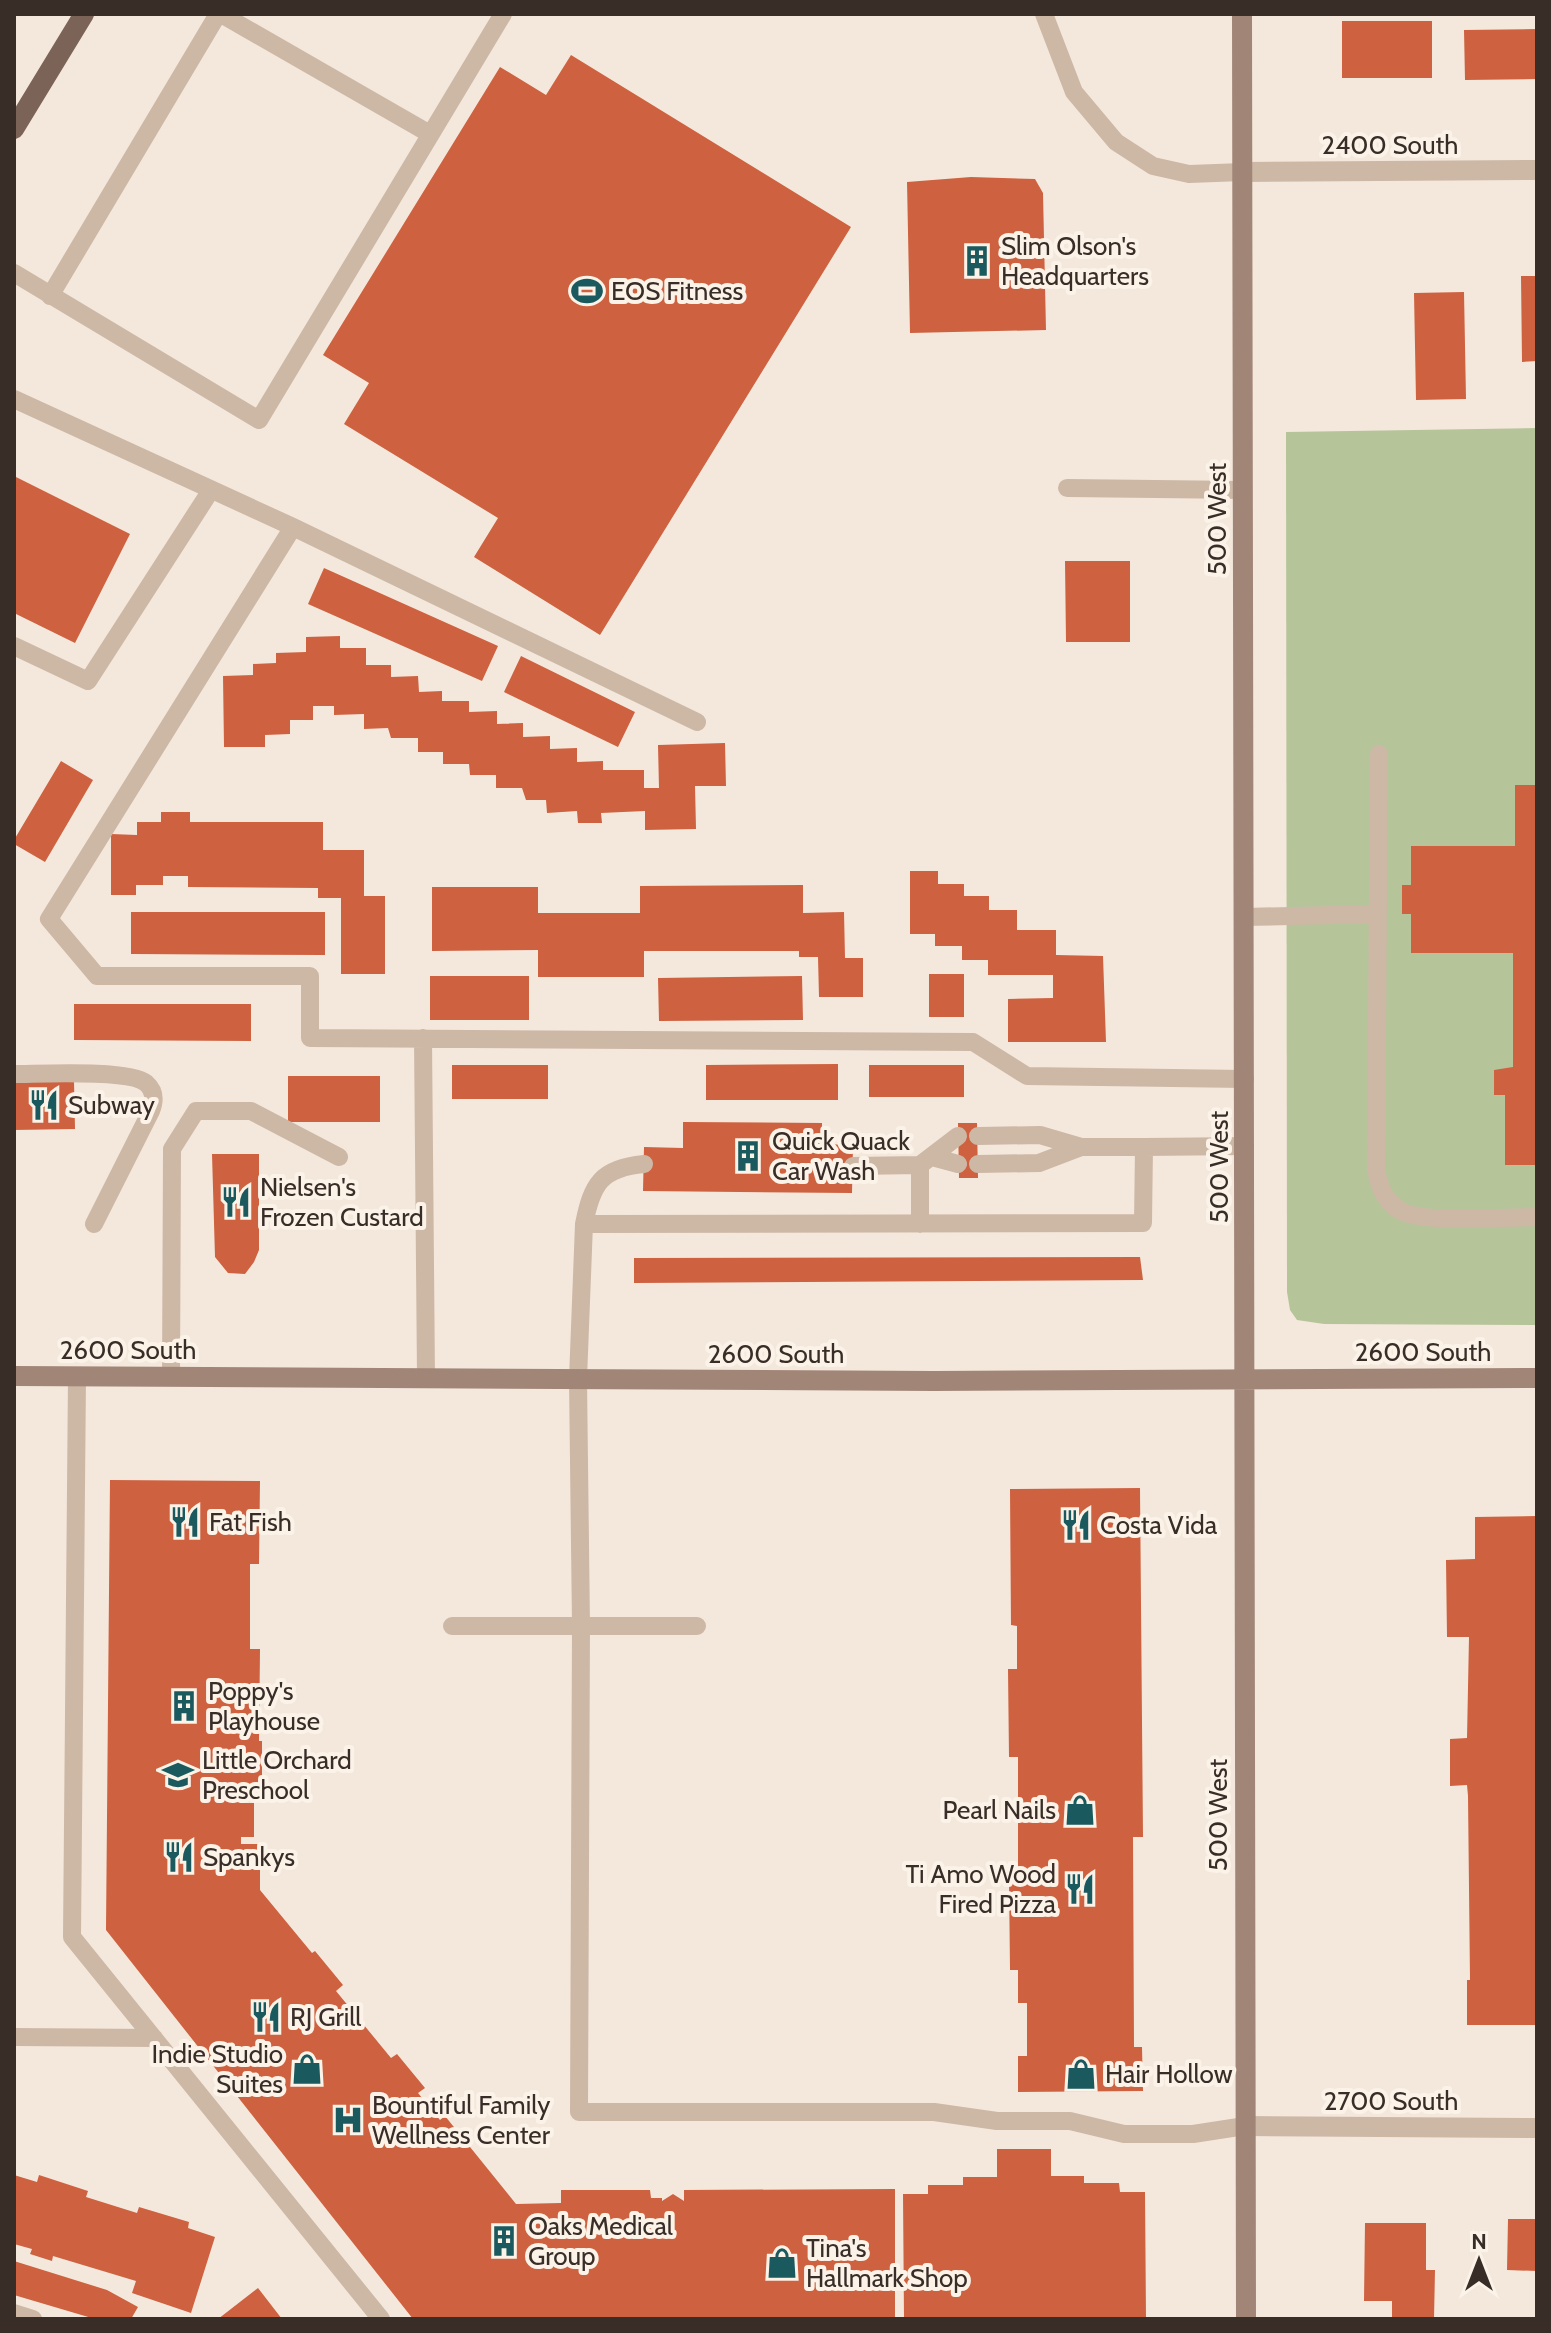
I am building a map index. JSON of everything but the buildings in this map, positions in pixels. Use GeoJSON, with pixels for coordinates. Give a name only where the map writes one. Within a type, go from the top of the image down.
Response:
{"type":"FeatureCollection","features":[{"type":"Feature","properties":{"kind":"main road"},"geometry":{"type":"LineString","coordinates":[[14,129],[84,14]]}},
{"type":"Feature","properties":{"kind":"street","name":"500 West"},"geometry":{"type":"LineString","coordinates":[[1242,14],[1246,2319]]}},
{"type":"Feature","properties":{"kind":"street","name":"2400 South"},"geometry":{"type":"LineString","coordinates":[[1243,172],[1537,170]]}},
{"type":"Feature","properties":{"kind":"street","name":"2600 South"},"geometry":{"type":"LineString","coordinates":[[14,1376],[1003,1381],[1537,1378]]}},
{"type":"Feature","properties":{"kind":"street","name":"2700 South"},"geometry":{"type":"LineString","coordinates":[[1245,2126],[1537,2128]]}},
{"type":"Feature","properties":{"kind":"lane"},"geometry":{"type":"LineString","coordinates":[[50,296],[220,14],[430,134]]}},
{"type":"Feature","properties":{"kind":"lane"},"geometry":{"type":"LineString","coordinates":[[14,273],[259,420],[503,14]]}},
{"type":"Feature","properties":{"kind":"lane"},"geometry":{"type":"LineString","coordinates":[[1044,14],[1074,92],[1116,142],[1153,166],[1189,174],[1243,172]]}},
{"type":"Feature","properties":{"kind":"lane"},"geometry":{"type":"LineString","coordinates":[[14,399],[293,527],[697,722]]}},
{"type":"Feature","properties":{"kind":"lane"},"geometry":{"type":"LineString","coordinates":[[1067,488],[1243,490]]}},
{"type":"Feature","properties":{"kind":"lane"},"geometry":{"type":"LineString","coordinates":[[14,646],[88,681],[211,490]]}},
{"type":"Feature","properties":{"kind":"lane"},"geometry":{"type":"LineString","coordinates":[[293,527],[49,919],[97,976],[310,976],[310,1038],[973,1042],[1027,1076],[1245,1079]]}},
{"type":"Feature","properties":{"kind":"lane"},"geometry":{"type":"LineString","coordinates":[[1379,754],[1376,1170],[1382,1193],[1389,1202],[1409,1215],[1537,1217]]}},
{"type":"Feature","properties":{"kind":"lane"},"geometry":{"type":"LineString","coordinates":[[1244,917],[1378,914]]}},
{"type":"Feature","properties":{"kind":"lane"},"geometry":{"type":"LineString","coordinates":[[423,1038],[426,1378]]}},
{"type":"Feature","properties":{"kind":"lane"},"geometry":{"type":"LineString","coordinates":[[14,1074],[124,1075],[144,1081],[153,1091],[151,1111],[94,1224]]}},
{"type":"Feature","properties":{"kind":"lane"},"geometry":{"type":"LineString","coordinates":[[171,1377],[172,1149],[196,1111],[251,1111],[339,1157]]}},
{"type":"Feature","properties":{"kind":"lane"},"geometry":{"type":"LineString","coordinates":[[978,1136],[1040,1135],[1081,1147],[1245,1146]]}},
{"type":"Feature","properties":{"kind":"lane"},"geometry":{"type":"LineString","coordinates":[[920,1224],[926,1161],[958,1136]]}},
{"type":"Feature","properties":{"kind":"lane"},"geometry":{"type":"LineString","coordinates":[[978,1164],[1039,1163],[1081,1147]]}},
{"type":"Feature","properties":{"kind":"lane"},"geometry":{"type":"LineString","coordinates":[[584,1224],[1143,1223],[1144,1147]]}},
{"type":"Feature","properties":{"kind":"lane"},"geometry":{"type":"LineString","coordinates":[[853,1166],[926,1161],[958,1164]]}},
{"type":"Feature","properties":{"kind":"lane"},"geometry":{"type":"LineString","coordinates":[[644,1164],[622,1166],[608,1173],[595,1186],[584,1224],[578,1379],[581,1626],[579,2112],[934,2112],[997,2121],[1070,2121],[1124,2134],[1193,2134],[1245,2126]]}},
{"type":"Feature","properties":{"kind":"lane"},"geometry":{"type":"LineString","coordinates":[[77,1376],[72,1937],[381,2319]]}},
{"type":"Feature","properties":{"kind":"lane"},"geometry":{"type":"LineString","coordinates":[[452,1626],[697,1626]]}},
{"type":"Feature","properties":{"kind":"lane"},"geometry":{"type":"LineString","coordinates":[[14,2037],[154,2038]]}},
{"type":"Feature","properties":{"kind":"lane"},"geometry":{"type":"LineString","coordinates":[[14,2313],[33,2319]]}},
{"type":"Feature","properties":{"kind":"green space"},"geometry":{"type":"Polygon","coordinates":[[[1537,428],[1537,1325],[1324,1324],[1297,1320],[1290,1310],[1287,1292],[1286,432],[1537,428]]]}},
{"type":"Feature","properties":{"kind":"place","name":"Slim Olson's Headquarters"},"geometry":{"type":"Point","coordinates":[977,261]}},
{"type":"Feature","properties":{"kind":"place","name":"EOS Fitness"},"geometry":{"type":"Point","coordinates":[587,291]}},
{"type":"Feature","properties":{"kind":"place","name":"Subway"},"geometry":{"type":"Point","coordinates":[44,1105]}},
{"type":"Feature","properties":{"kind":"place","name":"Quick Quack Car Wash"},"geometry":{"type":"Point","coordinates":[748,1156]}},
{"type":"Feature","properties":{"kind":"place","name":"Nielsen's Frozen Custard"},"geometry":{"type":"Point","coordinates":[236,1202]}},
{"type":"Feature","properties":{"kind":"place","name":"Fat Fish"},"geometry":{"type":"Point","coordinates":[185,1522]}},
{"type":"Feature","properties":{"kind":"place","name":"Costa Vida"},"geometry":{"type":"Point","coordinates":[1076,1525]}},
{"type":"Feature","properties":{"kind":"place","name":"Poppy's Playhouse"},"geometry":{"type":"Point","coordinates":[184,1706]}},
{"type":"Feature","properties":{"kind":"place","name":"Little Orchard Preschool"},"geometry":{"type":"Point","coordinates":[178,1775]}},
{"type":"Feature","properties":{"kind":"place","name":"Pearl Nails"},"geometry":{"type":"Point","coordinates":[1080,1810]}},
{"type":"Feature","properties":{"kind":"place","name":"Spankys"},"geometry":{"type":"Point","coordinates":[179,1857]}},
{"type":"Feature","properties":{"kind":"place","name":"Ti Amo Wood Fired Pizza"},"geometry":{"type":"Point","coordinates":[1080,1889]}},
{"type":"Feature","properties":{"kind":"place","name":"RJ Grill"},"geometry":{"type":"Point","coordinates":[266,2017]}},
{"type":"Feature","properties":{"kind":"place","name":"Indie Studio Suites"},"geometry":{"type":"Point","coordinates":[307,2069]}},
{"type":"Feature","properties":{"kind":"place","name":"Hair Hollow"},"geometry":{"type":"Point","coordinates":[1081,2074]}},
{"type":"Feature","properties":{"kind":"place","name":"Bountiful Family Wellness Center"},"geometry":{"type":"Point","coordinates":[348,2120]}},
{"type":"Feature","properties":{"kind":"place","name":"Oaks Medical Group"},"geometry":{"type":"Point","coordinates":[504,2241]}},
{"type":"Feature","properties":{"kind":"place","name":"Tina's Hallmark Shop"},"geometry":{"type":"Point","coordinates":[782,2263]}}]}
